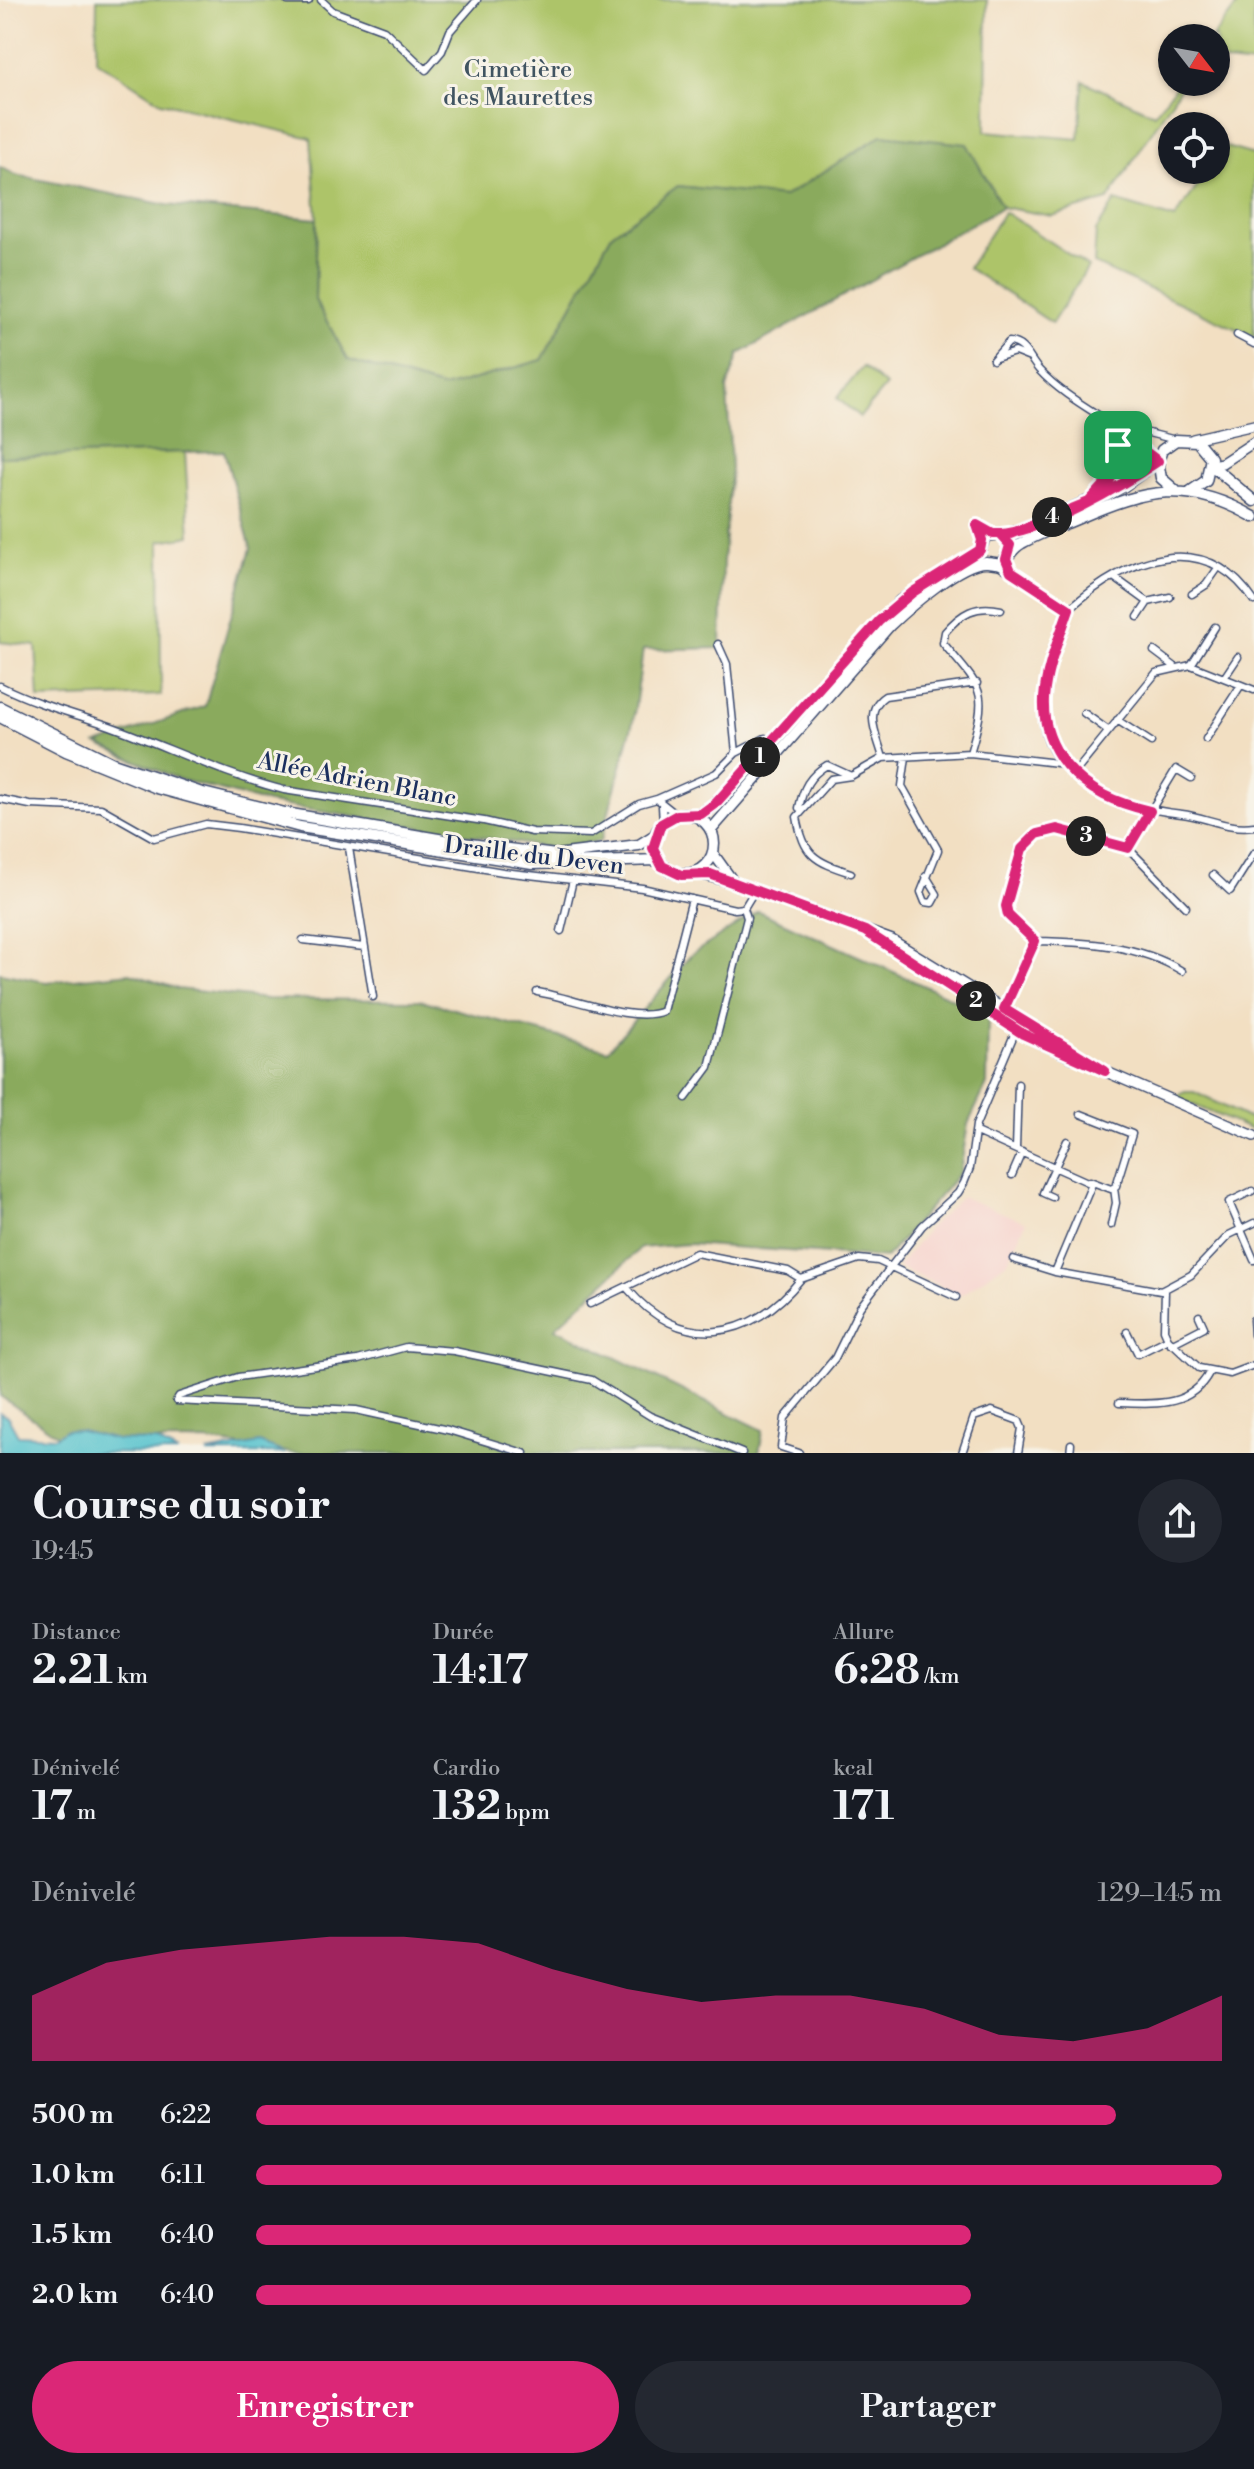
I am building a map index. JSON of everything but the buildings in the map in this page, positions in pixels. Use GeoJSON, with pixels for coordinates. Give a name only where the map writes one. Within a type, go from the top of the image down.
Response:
{"type":"FeatureCollection","features":[{"type":"Feature","properties":{"kind":"main road"},"geometry":{"type":"LineString","coordinates":[[0,707],[113,763],[199,792],[285,813],[477,846],[556,855],[639,845],[677,815],[701,814],[716,803],[900,601],[996,534],[1010,534],[1124,486],[1158,460],[1162,450],[1176,440],[1254,425]]}},
{"type":"Feature","properties":{"kind":"main road"},"geometry":{"type":"LineString","coordinates":[[1193,439],[1205,447],[1211,465],[1254,501]]}},
{"type":"Feature","properties":{"kind":"main road"},"geometry":{"type":"LineString","coordinates":[[1211,465],[1222,463],[1254,442]]}},
{"type":"Feature","properties":{"kind":"main road"},"geometry":{"type":"LineString","coordinates":[[1158,460],[1161,478],[1175,490]]}},
{"type":"Feature","properties":{"kind":"main road"},"geometry":{"type":"LineString","coordinates":[[1191,491],[1206,481],[1211,465]]}},
{"type":"Feature","properties":{"kind":"main road"},"geometry":{"type":"LineString","coordinates":[[735,883],[720,868],[713,853],[711,830],[890,625],[916,601],[1000,559],[1021,543],[1123,498],[1175,490],[1191,491],[1231,503],[1254,517]]}},
{"type":"Feature","properties":{"kind":"main road"},"geometry":{"type":"LineString","coordinates":[[996,534],[1008,540],[1000,559]]}},
{"type":"Feature","properties":{"kind":"main road"},"geometry":{"type":"LineString","coordinates":[[981,545],[1000,559]]}},
{"type":"Feature","properties":{"kind":"main road"},"geometry":{"type":"LineString","coordinates":[[0,717],[66,751],[157,788],[300,827],[532,864],[658,860]]}},
{"type":"Feature","properties":{"kind":"main road"},"geometry":{"type":"LineString","coordinates":[[691,815],[711,830]]}},
{"type":"Feature","properties":{"kind":"main road"},"geometry":{"type":"LineString","coordinates":[[655,835],[653,848],[658,860],[674,873],[695,873],[735,883],[909,948],[1001,1011],[1023,1030],[1105,1071],[1254,1136]]}},
{"type":"Feature","properties":{"kind":"main road"},"geometry":{"type":"LineString","coordinates":[[695,873],[706,865],[713,853]]}},
{"type":"Feature","properties":{"kind":"street"},"geometry":{"type":"LineString","coordinates":[[288,0],[308,0]]}},
{"type":"Feature","properties":{"kind":"street"},"geometry":{"type":"LineString","coordinates":[[321,0],[333,11],[384,30],[426,70],[437,59],[450,31],[477,0]]}},
{"type":"Feature","properties":{"kind":"street"},"geometry":{"type":"LineString","coordinates":[[1237,335],[1254,344]]}},
{"type":"Feature","properties":{"kind":"street"},"geometry":{"type":"LineString","coordinates":[[1030,358],[1008,352],[993,360],[1009,342],[1021,346],[1030,358],[1040,372],[1158,460]]}},
{"type":"Feature","properties":{"kind":"street"},"geometry":{"type":"LineString","coordinates":[[1103,420],[1176,440]]}},
{"type":"Feature","properties":{"kind":"street"},"geometry":{"type":"LineString","coordinates":[[1089,502],[1111,478],[1116,466],[1118,445],[1103,420]]}},
{"type":"Feature","properties":{"kind":"street"},"geometry":{"type":"LineString","coordinates":[[1254,601],[1242,585],[1218,568],[1197,559],[1164,555],[1146,559],[1069,609],[1043,698],[1043,721],[1051,744],[1074,774],[1098,794],[1150,811],[1191,815],[1237,829],[1254,826]]}},
{"type":"Feature","properties":{"kind":"street"},"geometry":{"type":"LineString","coordinates":[[1000,559],[1011,571],[1069,609]]}},
{"type":"Feature","properties":{"kind":"street"},"geometry":{"type":"LineString","coordinates":[[1000,559],[1011,571]]}},
{"type":"Feature","properties":{"kind":"street"},"geometry":{"type":"LineString","coordinates":[[1192,594],[1206,585],[1218,568]]}},
{"type":"Feature","properties":{"kind":"street"},"geometry":{"type":"LineString","coordinates":[[1115,578],[1148,602]]}},
{"type":"Feature","properties":{"kind":"street"},"geometry":{"type":"LineString","coordinates":[[1138,617],[1148,602],[1170,597]]}},
{"type":"Feature","properties":{"kind":"street"},"geometry":{"type":"LineString","coordinates":[[970,753],[979,723],[981,701],[977,683],[943,643],[945,632],[970,610],[984,606],[1001,610]]}},
{"type":"Feature","properties":{"kind":"street"},"geometry":{"type":"LineString","coordinates":[[1191,665],[1215,627]]}},
{"type":"Feature","properties":{"kind":"street"},"geometry":{"type":"LineString","coordinates":[[718,644],[727,664],[736,753]]}},
{"type":"Feature","properties":{"kind":"street"},"geometry":{"type":"LineString","coordinates":[[1154,651],[1174,666]]}},
{"type":"Feature","properties":{"kind":"street"},"geometry":{"type":"LineString","coordinates":[[1224,678],[1238,657]]}},
{"type":"Feature","properties":{"kind":"street"},"geometry":{"type":"LineString","coordinates":[[1074,774],[1156,673],[1174,666],[1191,665],[1254,690]]}},
{"type":"Feature","properties":{"kind":"street"},"geometry":{"type":"LineString","coordinates":[[883,758],[874,732],[873,714],[877,701],[885,696],[977,683]]}},
{"type":"Feature","properties":{"kind":"street"},"geometry":{"type":"LineString","coordinates":[[1206,739],[1241,685]]}},
{"type":"Feature","properties":{"kind":"street","name":"Allée Adrien Blanc"},"geometry":{"type":"LineString","coordinates":[[0,686],[37,704],[113,727],[257,783],[342,800],[484,821],[532,832],[591,834],[639,804],[716,773],[736,753],[765,738]]}},
{"type":"Feature","properties":{"kind":"street"},"geometry":{"type":"LineString","coordinates":[[1084,713],[1109,731]]}},
{"type":"Feature","properties":{"kind":"street"},"geometry":{"type":"LineString","coordinates":[[1117,720],[1151,742]]}},
{"type":"Feature","properties":{"kind":"street"},"geometry":{"type":"LineString","coordinates":[[798,813],[831,779],[851,776],[883,758],[970,753],[1066,764]]}},
{"type":"Feature","properties":{"kind":"street"},"geometry":{"type":"LineString","coordinates":[[906,757],[902,786],[938,850],[926,876]]}},
{"type":"Feature","properties":{"kind":"street"},"geometry":{"type":"LineString","coordinates":[[851,776],[827,765],[813,773],[803,790],[798,813],[803,847],[822,864],[851,873]]}},
{"type":"Feature","properties":{"kind":"street"},"geometry":{"type":"LineString","coordinates":[[1128,848],[1176,769],[1191,778]]}},
{"type":"Feature","properties":{"kind":"street","name":"Draille du Deven"},"geometry":{"type":"LineString","coordinates":[[0,799],[30,805],[101,808],[154,838],[206,824],[349,848],[642,888],[744,908]]}},
{"type":"Feature","properties":{"kind":"street"},"geometry":{"type":"LineString","coordinates":[[657,799],[677,815]]}},
{"type":"Feature","properties":{"kind":"street"},"geometry":{"type":"LineString","coordinates":[[662,806],[663,823]]}},
{"type":"Feature","properties":{"kind":"street"},"geometry":{"type":"LineString","coordinates":[[1182,971],[1169,963],[1098,942],[1035,941],[1008,915],[1006,906],[1022,849],[1037,834],[1057,829],[1128,848],[1186,907]]}},
{"type":"Feature","properties":{"kind":"street"},"geometry":{"type":"LineString","coordinates":[[349,848],[373,997]]}},
{"type":"Feature","properties":{"kind":"street"},"geometry":{"type":"LineString","coordinates":[[1213,875],[1230,891],[1254,853]]}},
{"type":"Feature","properties":{"kind":"street"},"geometry":{"type":"LineString","coordinates":[[561,931],[573,880]]}},
{"type":"Feature","properties":{"kind":"street"},"geometry":{"type":"LineString","coordinates":[[686,1098],[709,1067],[747,918],[744,908],[755,890]]}},
{"type":"Feature","properties":{"kind":"street"},"geometry":{"type":"LineString","coordinates":[[537,992],[567,996],[619,1013],[656,1014],[663,1011],[692,899]]}},
{"type":"Feature","properties":{"kind":"street"},"geometry":{"type":"LineString","coordinates":[[303,940],[364,947]]}},
{"type":"Feature","properties":{"kind":"street"},"geometry":{"type":"LineString","coordinates":[[1001,1011],[1031,956],[1035,941]]}},
{"type":"Feature","properties":{"kind":"street"},"geometry":{"type":"LineString","coordinates":[[772,1453],[781,1447],[785,1418],[835,1358],[860,1307],[922,1226],[958,1193],[970,1168],[976,1132],[1023,1030]]}},
{"type":"Feature","properties":{"kind":"street"},"geometry":{"type":"LineString","coordinates":[[1012,1175],[1019,1151],[1018,1084]]}},
{"type":"Feature","properties":{"kind":"street"},"geometry":{"type":"LineString","coordinates":[[1081,1114],[1132,1134],[1114,1188],[1116,1203],[1111,1225]]}},
{"type":"Feature","properties":{"kind":"street"},"geometry":{"type":"LineString","coordinates":[[976,1132],[1090,1181],[1114,1188]]}},
{"type":"Feature","properties":{"kind":"street"},"geometry":{"type":"LineString","coordinates":[[1052,1197],[1043,1193],[1067,1141]]}},
{"type":"Feature","properties":{"kind":"street"},"geometry":{"type":"LineString","coordinates":[[1055,1272],[1091,1189],[1090,1181]]}},
{"type":"Feature","properties":{"kind":"street"},"geometry":{"type":"LineString","coordinates":[[1252,1191],[1229,1202],[1238,1229],[1254,1260]]}},
{"type":"Feature","properties":{"kind":"street"},"geometry":{"type":"LineString","coordinates":[[1013,1259],[1055,1272],[1165,1290],[1191,1275],[1238,1229],[1254,1223]]}},
{"type":"Feature","properties":{"kind":"street"},"geometry":{"type":"LineString","coordinates":[[590,1304],[696,1253],[788,1271],[801,1279]]}},
{"type":"Feature","properties":{"kind":"street"},"geometry":{"type":"LineString","coordinates":[[627,1288],[643,1308],[703,1334],[720,1333],[762,1315],[801,1279],[859,1259],[878,1261],[956,1297]]}},
{"type":"Feature","properties":{"kind":"street"},"geometry":{"type":"LineString","coordinates":[[1165,1290],[1164,1330],[1170,1341],[1209,1373],[1230,1374],[1254,1365]]}},
{"type":"Feature","properties":{"kind":"street"},"geometry":{"type":"LineString","coordinates":[[1127,1332],[1138,1354],[1204,1327],[1199,1316]]}},
{"type":"Feature","properties":{"kind":"street"},"geometry":{"type":"LineString","coordinates":[[1253,1320],[1254,1335]]}},
{"type":"Feature","properties":{"kind":"street"},"geometry":{"type":"LineString","coordinates":[[524,1453],[448,1430],[356,1410],[178,1403],[179,1396],[238,1377],[358,1360],[406,1347],[454,1351],[592,1380],[650,1416],[742,1453]]}},
{"type":"Feature","properties":{"kind":"street"},"geometry":{"type":"LineString","coordinates":[[1119,1403],[1159,1404],[1180,1400],[1202,1386],[1209,1373]]}},
{"type":"Feature","properties":{"kind":"street"},"geometry":{"type":"LineString","coordinates":[[962,1453],[974,1417],[992,1411],[1019,1421],[1022,1428],[1018,1453]]}},
{"type":"Feature","properties":{"kind":"street"},"geometry":{"type":"LineString","coordinates":[[1070,1453],[1071,1444]]}},
{"type":"Feature","properties":{"kind":"street"},"geometry":{"type":"LineString","coordinates":[[781,1447],[799,1453]]}},
{"type":"Feature","properties":{"kind":"shaded area"},"geometry":{"type":"Polygon","coordinates":[[[962,1197],[1026,1222],[1008,1261],[961,1295],[898,1267],[929,1228],[962,1197]]]}},
{"type":"Feature","properties":{"kind":"green space","name":"Cimetière des Maurettes"},"geometry":{"type":"Polygon","coordinates":[[[97,0],[987,0],[986,131],[1079,139],[1083,81],[1154,114],[1168,96],[1175,96],[1165,112],[1158,112],[1158,122],[1108,200],[1052,216],[1002,207],[967,145],[882,135],[784,197],[678,186],[612,234],[542,360],[444,388],[348,360],[315,300],[317,219],[311,138],[161,102],[96,60],[97,0]]]}},
{"type":"Feature","properties":{"kind":"green space"},"geometry":{"type":"Polygon","coordinates":[[[1241,0],[1254,0],[1254,65],[1230,62],[1230,24],[1223,24],[1241,0]]]}},
{"type":"Feature","properties":{"kind":"green space"},"geometry":{"type":"Polygon","coordinates":[[[882,135],[967,144],[1002,207],[739,354],[727,388],[731,468],[723,561],[721,648],[643,650],[633,722],[601,841],[556,849],[268,803],[178,779],[97,744],[205,706],[251,548],[224,451],[0,457],[0,167],[16,175],[167,205],[317,219],[315,300],[348,360],[444,388],[542,360],[612,234],[678,186],[784,197],[882,135]]]}},
{"type":"Feature","properties":{"kind":"green space"},"geometry":{"type":"Polygon","coordinates":[[[1230,148],[1254,155],[1254,337],[1094,264],[1096,231],[1115,201],[1174,219],[1199,184],[1230,184],[1230,148]]]}},
{"type":"Feature","properties":{"kind":"green space"},"geometry":{"type":"Polygon","coordinates":[[[1004,212],[1088,267],[1052,323],[968,268],[1004,212]]]}},
{"type":"Feature","properties":{"kind":"green space"},"geometry":{"type":"Polygon","coordinates":[[[863,367],[886,386],[860,417],[837,398],[863,367]]]}},
{"type":"Feature","properties":{"kind":"green space"},"geometry":{"type":"Polygon","coordinates":[[[185,452],[190,536],[160,541],[161,695],[39,699],[36,646],[0,642],[0,457],[185,452]]]}},
{"type":"Feature","properties":{"kind":"green space"},"geometry":{"type":"Polygon","coordinates":[[[758,911],[987,1014],[988,1021],[987,1084],[968,1124],[960,1172],[886,1258],[689,1244],[641,1248],[555,1328],[763,1430],[759,1453],[293,1453],[205,1441],[67,1442],[0,1396],[0,973],[46,982],[130,973],[178,989],[267,999],[420,1000],[608,1050],[691,955],[758,911]]]}},
{"type":"Feature","properties":{"kind":"green space"},"geometry":{"type":"Polygon","coordinates":[[[1194,1092],[1254,1121],[1254,1131],[1175,1097],[1194,1092]]]}},
{"type":"Feature","properties":{"kind":"water"},"geometry":{"type":"Polygon","coordinates":[[[0,1413],[8,1417],[18,1435],[55,1437],[65,1430],[81,1431],[117,1440],[155,1441],[178,1453],[0,1453],[0,1413]]]}},
{"type":"Feature","properties":{"kind":"water"},"geometry":{"type":"Polygon","coordinates":[[[259,1443],[285,1453],[207,1453],[259,1443]]]}},
{"type":"Feature","properties":{"kind":"route"},"geometry":{"type":"LineString","coordinates":[[1118,445],[1103,420],[1124,432],[1158,461],[1124,486],[1103,496],[1089,502],[1031,525],[1010,534],[1005,534],[1000,534],[1010,545],[1006,559],[1011,571],[1069,609],[1043,698],[1043,721],[1051,744],[1082,784],[1124,805],[1150,811],[1128,848],[1057,829],[1037,834],[1022,849],[1006,906],[1008,915],[1035,941],[1031,956],[1004,1009],[1105,1071],[1023,1034],[913,959],[865,931],[710,874],[681,875],[668,870],[655,855],[653,842],[661,824],[670,817],[701,814],[716,803],[754,765],[900,601],[980,550],[982,540],[977,525],[993,534],[1000,534],[1010,534],[1089,502],[1111,478],[1116,466],[1118,445]]}}]}
